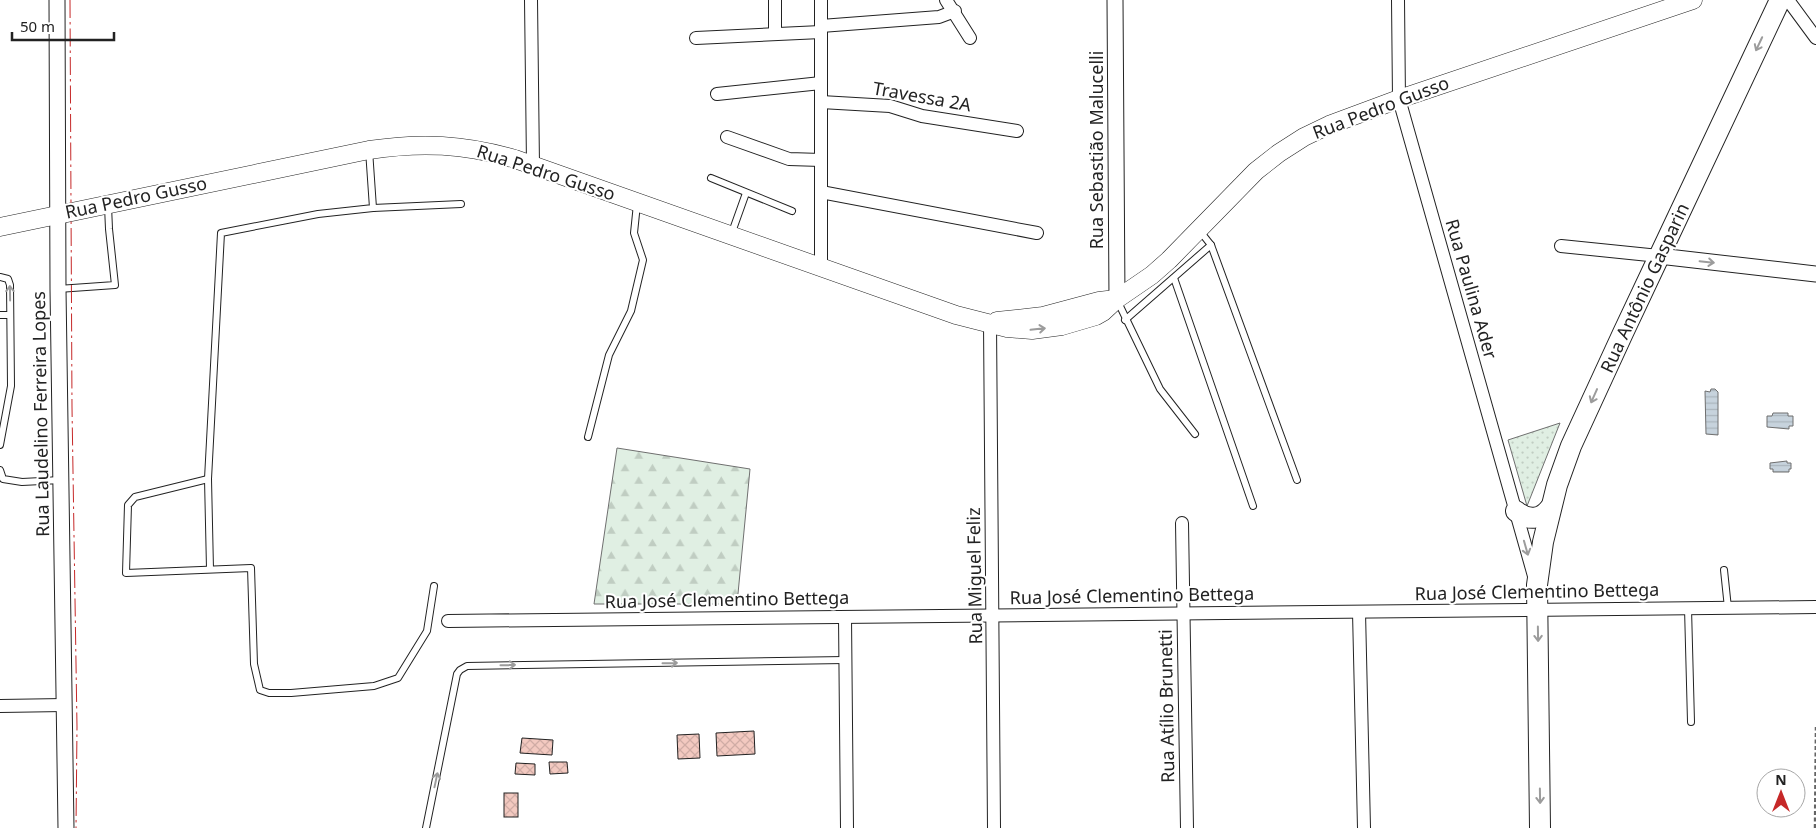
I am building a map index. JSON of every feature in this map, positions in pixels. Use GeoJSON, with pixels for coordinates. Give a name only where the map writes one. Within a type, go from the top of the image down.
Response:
{"type":"FeatureCollection","features":[{"type":"Feature","properties":{"kind":"main road","name":"Rua Pedro Gusso"},"geometry":{"type":"LineString","coordinates":[[0,226],[369,150],[416,145],[455,146],[493,152],[533,165],[940,310],[990,323],[1003,319],[1043,316],[1100,301],[1117,299],[1152,275],[1256,171],[1304,137],[1329,125],[1399,99],[1693,0]]}},
{"type":"Feature","properties":{"kind":"main road","name":"Rua Antônio Gasparin"},"geometry":{"type":"LineString","coordinates":[[1540,828],[1537,585],[1550,508],[1571,446],[1780,0]]}},
{"type":"Feature","properties":{"kind":"main road"},"geometry":{"type":"LineString","coordinates":[[1516,511],[1521,515],[1534,518],[1541,516],[1550,508]]}},
{"type":"Feature","properties":{"kind":"street","name":"Rua Laudelino Ferreira Lopes"},"geometry":{"type":"LineString","coordinates":[[56,0],[66,828]]}},
{"type":"Feature","properties":{"kind":"street"},"geometry":{"type":"LineString","coordinates":[[530,0],[533,165]]}},
{"type":"Feature","properties":{"kind":"street"},"geometry":{"type":"LineString","coordinates":[[775,0],[775,34]]}},
{"type":"Feature","properties":{"kind":"street"},"geometry":{"type":"LineString","coordinates":[[820,0],[821,268]]}},
{"type":"Feature","properties":{"kind":"street"},"geometry":{"type":"LineString","coordinates":[[946,0],[970,38]]}},
{"type":"Feature","properties":{"kind":"street","name":"Rua Sebastião Malucelli"},"geometry":{"type":"LineString","coordinates":[[1115,0],[1117,299]]}},
{"type":"Feature","properties":{"kind":"street","name":"Rua Paulina Ader"},"geometry":{"type":"LineString","coordinates":[[1398,0],[1399,99],[1537,585]]}},
{"type":"Feature","properties":{"kind":"street"},"geometry":{"type":"LineString","coordinates":[[1788,0],[1816,38]]}},
{"type":"Feature","properties":{"kind":"street"},"geometry":{"type":"LineString","coordinates":[[696,38],[775,34],[939,17],[954,11]]}},
{"type":"Feature","properties":{"kind":"street"},"geometry":{"type":"LineString","coordinates":[[717,94],[821,83]]}},
{"type":"Feature","properties":{"kind":"street","name":"Travessa 2A"},"geometry":{"type":"LineString","coordinates":[[821,102],[896,106],[922,116],[1017,132]]}},
{"type":"Feature","properties":{"kind":"street"},"geometry":{"type":"LineString","coordinates":[[727,137],[788,159],[821,160]]}},
{"type":"Feature","properties":{"kind":"street"},"geometry":{"type":"LineString","coordinates":[[821,192],[1037,233]]}},
{"type":"Feature","properties":{"kind":"street"},"geometry":{"type":"LineString","coordinates":[[1561,246],[1816,274]]}},
{"type":"Feature","properties":{"kind":"street","name":"Rua Miguel Feliz"},"geometry":{"type":"LineString","coordinates":[[990,323],[994,828]]}},
{"type":"Feature","properties":{"kind":"street","name":"Rua Atílio Brunetti"},"geometry":{"type":"LineString","coordinates":[[1182,523],[1187,828]]}},
{"type":"Feature","properties":{"kind":"street","name":"Rua José Clementino Bettega"},"geometry":{"type":"LineString","coordinates":[[448,621],[1816,607]]}},
{"type":"Feature","properties":{"kind":"street"},"geometry":{"type":"LineString","coordinates":[[1358,612],[1364,828]]}},
{"type":"Feature","properties":{"kind":"street"},"geometry":{"type":"LineString","coordinates":[[845,617],[847,828]]}},
{"type":"Feature","properties":{"kind":"street"},"geometry":{"type":"LineString","coordinates":[[0,706],[64,705]]}},
{"type":"Feature","properties":{"kind":"lane"},"geometry":{"type":"LineString","coordinates":[[369,150],[373,208]]}},
{"type":"Feature","properties":{"kind":"lane"},"geometry":{"type":"LineString","coordinates":[[711,178],[792,211]]}},
{"type":"Feature","properties":{"kind":"lane"},"geometry":{"type":"LineString","coordinates":[[730,236],[746,193]]}},
{"type":"Feature","properties":{"kind":"lane"},"geometry":{"type":"LineString","coordinates":[[588,437],[609,355],[631,311],[643,260],[634,233],[638,203]]}},
{"type":"Feature","properties":{"kind":"lane"},"geometry":{"type":"LineString","coordinates":[[58,289],[115,286],[108,229],[108,204]]}},
{"type":"Feature","properties":{"kind":"lane"},"geometry":{"type":"LineString","coordinates":[[210,569],[208,480],[221,233],[318,214],[373,208],[461,204]]}},
{"type":"Feature","properties":{"kind":"lane"},"geometry":{"type":"LineString","coordinates":[[1199,230],[1211,244],[1297,480]]}},
{"type":"Feature","properties":{"kind":"lane"},"geometry":{"type":"LineString","coordinates":[[1125,320],[1211,244]]}},
{"type":"Feature","properties":{"kind":"lane"},"geometry":{"type":"LineString","coordinates":[[0,277],[8,279],[11,386],[0,444]]}},
{"type":"Feature","properties":{"kind":"lane"},"geometry":{"type":"LineString","coordinates":[[1174,278],[1253,506]]}},
{"type":"Feature","properties":{"kind":"lane"},"geometry":{"type":"LineString","coordinates":[[1117,299],[1125,320],[1160,389],[1195,434]]}},
{"type":"Feature","properties":{"kind":"lane"},"geometry":{"type":"LineString","coordinates":[[0,315],[10,315]]}},
{"type":"Feature","properties":{"kind":"lane"},"geometry":{"type":"LineString","coordinates":[[0,470],[3,479],[9,480],[22,482],[61,480]]}},
{"type":"Feature","properties":{"kind":"lane"},"geometry":{"type":"LineString","coordinates":[[208,480],[135,497],[128,505],[126,573],[251,568],[254,664],[260,690],[269,693],[291,693],[374,686],[398,678],[428,631],[434,586]]}},
{"type":"Feature","properties":{"kind":"lane"},"geometry":{"type":"LineString","coordinates":[[1724,570],[1728,608]]}},
{"type":"Feature","properties":{"kind":"lane"},"geometry":{"type":"LineString","coordinates":[[1688,608],[1691,722]]}},
{"type":"Feature","properties":{"kind":"lane"},"geometry":{"type":"LineString","coordinates":[[426,828],[457,674],[467,666],[845,660]]}},
{"type":"Feature","properties":{"kind":"path"},"geometry":{"type":"LineString","coordinates":[[1815,828],[1816,727]]}},
{"type":"Feature","properties":{"kind":"green space"},"geometry":{"type":"Polygon","coordinates":[[[1560,423],[1527,506],[1508,440],[1560,423]]]}},
{"type":"Feature","properties":{"kind":"green space"},"geometry":{"type":"Polygon","coordinates":[[[617,448],[750,469],[737,604],[594,604],[617,448]]]}},
{"type":"Feature","properties":{"kind":"shaded area"},"geometry":{"type":"Polygon","coordinates":[[[1711,389],[1715,389],[1718,392],[1718,435],[1706,434],[1705,391],[1710,392],[1711,389]]]}},
{"type":"Feature","properties":{"kind":"shaded area"},"geometry":{"type":"Polygon","coordinates":[[[1773,413],[1788,413],[1788,416],[1793,416],[1793,426],[1789,426],[1789,429],[1767,427],[1767,416],[1772,416],[1773,413]]]}},
{"type":"Feature","properties":{"kind":"shaded area"},"geometry":{"type":"Polygon","coordinates":[[[1787,461],[1787,463],[1791,463],[1789,472],[1773,472],[1773,469],[1770,469],[1770,463],[1787,461]]]}},
{"type":"Feature","properties":{"kind":"building"},"geometry":{"type":"Polygon","coordinates":[[[754,731],[755,754],[717,756],[716,733],[754,731]]]}},
{"type":"Feature","properties":{"kind":"building"},"geometry":{"type":"Polygon","coordinates":[[[699,734],[700,758],[678,759],[677,735],[699,734]]]}},
{"type":"Feature","properties":{"kind":"building"},"geometry":{"type":"Polygon","coordinates":[[[522,738],[553,740],[552,755],[520,753],[522,738]]]}},
{"type":"Feature","properties":{"kind":"building"},"geometry":{"type":"Polygon","coordinates":[[[549,762],[567,762],[568,773],[550,774],[549,762]]]}},
{"type":"Feature","properties":{"kind":"building"},"geometry":{"type":"Polygon","coordinates":[[[516,763],[535,764],[535,775],[515,774],[516,763]]]}},
{"type":"Feature","properties":{"kind":"building"},"geometry":{"type":"Polygon","coordinates":[[[504,793],[518,793],[518,817],[504,817],[504,793]]]}},
{"type":"Feature","properties":{"kind":"power"},"geometry":{"type":"LineString","coordinates":[[70,0],[72,407],[77,727],[76,828]]}}]}
